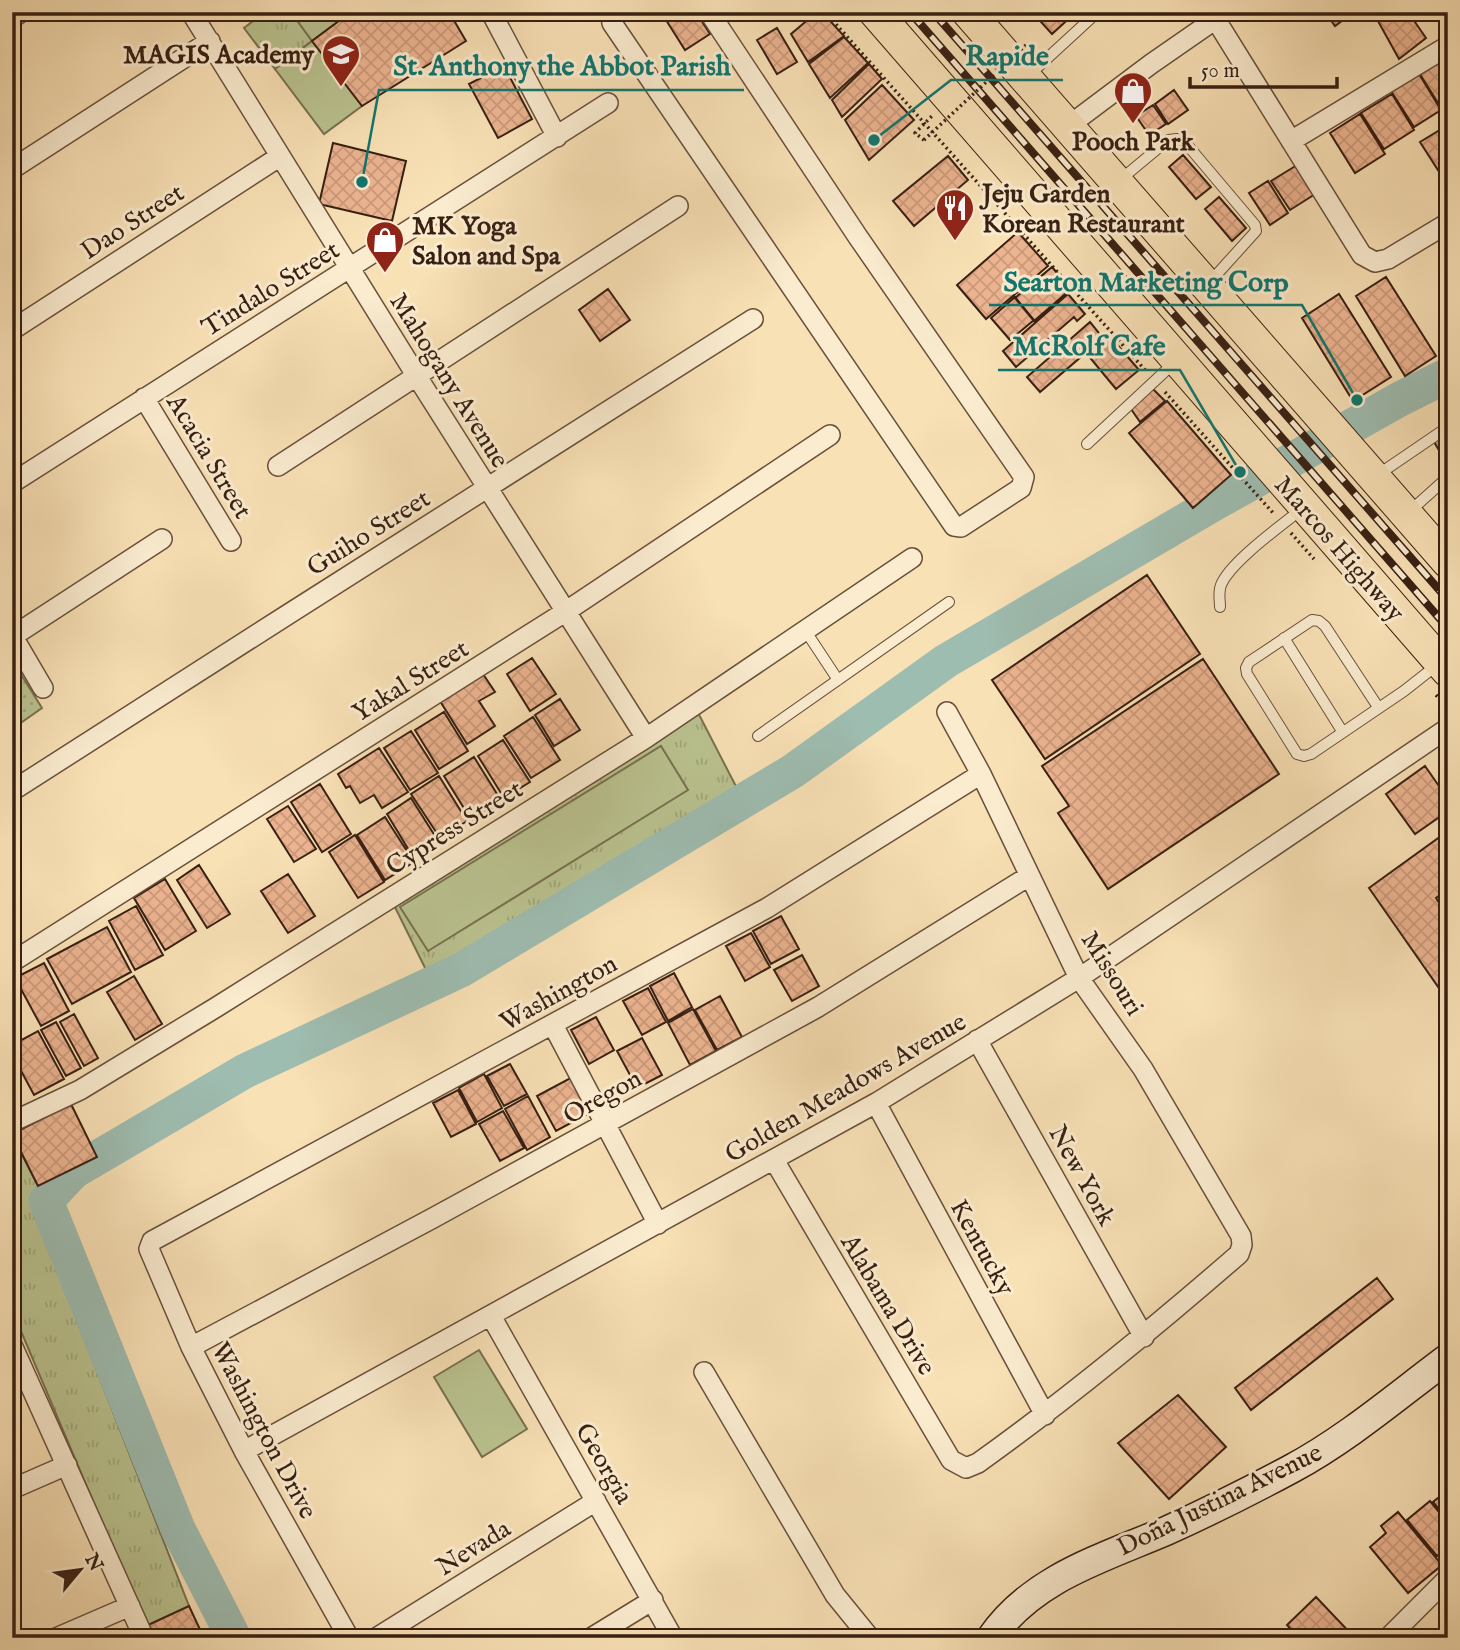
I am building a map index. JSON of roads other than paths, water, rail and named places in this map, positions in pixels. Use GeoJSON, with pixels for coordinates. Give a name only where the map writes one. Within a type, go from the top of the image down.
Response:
{"type":"FeatureCollection","features":[{"type":"Feature","properties":{"kind":"main road","name":"Marcos Highway"},"geometry":{"type":"LineString","coordinates":[[875,12],[1166,371],[1256,473],[1287,501],[1444,667]]}},
{"type":"Feature","properties":{"kind":"main road"},"geometry":{"type":"LineString","coordinates":[[968,12],[1448,562]]}},
{"type":"Feature","properties":{"kind":"street"},"geometry":{"type":"LineString","coordinates":[[12,18],[21,12]]}},
{"type":"Feature","properties":{"kind":"street","name":"Mahogany Avenue"},"geometry":{"type":"LineString","coordinates":[[191,12],[349,269],[646,737]]}},
{"type":"Feature","properties":{"kind":"street"},"geometry":{"type":"LineString","coordinates":[[491,12],[557,136]]}},
{"type":"Feature","properties":{"kind":"street"},"geometry":{"type":"LineString","coordinates":[[614,12],[611,16],[612,23],[954,526],[961,527],[1021,488],[1024,477],[858,237],[709,12]]}},
{"type":"Feature","properties":{"kind":"street"},"geometry":{"type":"LineString","coordinates":[[1067,127],[1217,15],[1362,255],[1375,262],[1388,259],[1448,223]]}},
{"type":"Feature","properties":{"kind":"street"},"geometry":{"type":"LineString","coordinates":[[12,169],[210,41]]}},
{"type":"Feature","properties":{"kind":"street"},"geometry":{"type":"LineString","coordinates":[[1291,141],[1448,46]]}},
{"type":"Feature","properties":{"kind":"street","name":"Tindalo Street"},"geometry":{"type":"LineString","coordinates":[[12,483],[608,103]]}},
{"type":"Feature","properties":{"kind":"street","name":"Dao Street"},"geometry":{"type":"LineString","coordinates":[[12,330],[279,157]]}},
{"type":"Feature","properties":{"kind":"street"},"geometry":{"type":"LineString","coordinates":[[278,466],[678,206]]}},
{"type":"Feature","properties":{"kind":"street","name":"Guiho Street"},"geometry":{"type":"LineString","coordinates":[[12,791],[284,615],[488,489],[752,319]]}},
{"type":"Feature","properties":{"kind":"street","name":"Acacia Street"},"geometry":{"type":"LineString","coordinates":[[144,398],[232,541]]}},
{"type":"Feature","properties":{"kind":"street","name":"Yakal Street"},"geometry":{"type":"LineString","coordinates":[[12,962],[565,612],[830,435]]}},
{"type":"Feature","properties":{"kind":"street"},"geometry":{"type":"LineString","coordinates":[[43,688],[13,636],[162,539]]}},
{"type":"Feature","properties":{"kind":"street","name":"Cypress Street"},"geometry":{"type":"LineString","coordinates":[[12,1122],[80,1090],[215,1009],[646,737],[912,558]]}},
{"type":"Feature","properties":{"kind":"street","name":"Missouri"},"geometry":{"type":"LineString","coordinates":[[947,712],[981,774],[1079,978],[1143,1069],[1241,1236],[1239,1254],[1144,1337]]}},
{"type":"Feature","properties":{"kind":"street","name":"Golden Meadows Avenue"},"geometry":{"type":"LineString","coordinates":[[244,1451],[876,1103],[1079,978],[1448,727]]}},
{"type":"Feature","properties":{"kind":"street","name":"Washington"},"geometry":{"type":"LineString","coordinates":[[152,1241],[767,908],[981,774]]}},
{"type":"Feature","properties":{"kind":"street","name":"Oregon"},"geometry":{"type":"LineString","coordinates":[[191,1348],[818,1007],[1029,876]]}},
{"type":"Feature","properties":{"kind":"street"},"geometry":{"type":"LineString","coordinates":[[553,1025],[658,1224]]}},
{"type":"Feature","properties":{"kind":"street","name":"New York"},"geometry":{"type":"LineString","coordinates":[[977,1040],[1144,1337]]}},
{"type":"Feature","properties":{"kind":"street","name":"Kentucky"},"geometry":{"type":"LineString","coordinates":[[876,1103],[1045,1415]]}},
{"type":"Feature","properties":{"kind":"street","name":"Alabama Drive"},"geometry":{"type":"LineString","coordinates":[[774,1160],[951,1460],[966,1468],[978,1463],[1045,1415]]}},
{"type":"Feature","properties":{"kind":"street","name":"Washington Drive"},"geometry":{"type":"LineString","coordinates":[[152,1241],[149,1249],[191,1348],[244,1451],[349,1638]]}},
{"type":"Feature","properties":{"kind":"street","name":"Georgia"},"geometry":{"type":"LineString","coordinates":[[491,1315],[673,1638]]}},
{"type":"Feature","properties":{"kind":"street"},"geometry":{"type":"LineString","coordinates":[[1045,1415],[1144,1337]]}},
{"type":"Feature","properties":{"kind":"street"},"geometry":{"type":"LineString","coordinates":[[12,1345],[144,1638]]}},
{"type":"Feature","properties":{"kind":"street","name":"Doña Justina Avenue"},"geometry":{"type":"LineString","coordinates":[[991,1638],[1002,1622],[1040,1588],[1076,1567],[1168,1530],[1293,1468],[1346,1435],[1448,1358]]}},
{"type":"Feature","properties":{"kind":"street"},"geometry":{"type":"LineString","coordinates":[[704,1372],[835,1595],[870,1638]]}},
{"type":"Feature","properties":{"kind":"street"},"geometry":{"type":"LineString","coordinates":[[12,1489],[67,1465]]}},
{"type":"Feature","properties":{"kind":"street","name":"Nevada"},"geometry":{"type":"LineString","coordinates":[[376,1638],[596,1501]]}},
{"type":"Feature","properties":{"kind":"street"},"geometry":{"type":"LineString","coordinates":[[1389,1637],[1448,1578]]}},
{"type":"Feature","properties":{"kind":"street"},"geometry":{"type":"LineString","coordinates":[[591,1638],[653,1600]]}},
{"type":"Feature","properties":{"kind":"street"},"geometry":{"type":"LineString","coordinates":[[56,1638],[130,1606]]}},
{"type":"Feature","properties":{"kind":"lane"},"geometry":{"type":"LineString","coordinates":[[1025,79],[1091,18],[1092,12]]}},
{"type":"Feature","properties":{"kind":"lane"},"geometry":{"type":"LineString","coordinates":[[1116,183],[1168,141],[1184,141],[1255,225],[1256,231],[1206,286]]}},
{"type":"Feature","properties":{"kind":"lane"},"geometry":{"type":"LineString","coordinates":[[1087,444],[1166,371]]}},
{"type":"Feature","properties":{"kind":"lane"},"geometry":{"type":"LineString","coordinates":[[1374,478],[1448,427]]}},
{"type":"Feature","properties":{"kind":"lane"},"geometry":{"type":"LineString","coordinates":[[1406,515],[1448,477]]}},
{"type":"Feature","properties":{"kind":"lane"},"geometry":{"type":"LineString","coordinates":[[1220,607],[1219,589],[1226,576],[1261,543],[1287,501]]}},
{"type":"Feature","properties":{"kind":"lane"},"geometry":{"type":"LineString","coordinates":[[758,736],[949,602]]}},
{"type":"Feature","properties":{"kind":"lane"},"geometry":{"type":"LineString","coordinates":[[1378,707],[1325,626],[1319,621],[1312,620],[1283,638],[1249,662],[1245,668],[1297,754],[1304,756],[1444,667]]}},
{"type":"Feature","properties":{"kind":"lane"},"geometry":{"type":"LineString","coordinates":[[805,630],[838,680]]}},
{"type":"Feature","properties":{"kind":"lane"},"geometry":{"type":"LineString","coordinates":[[1283,638],[1342,731]]}},
{"type":"Feature","properties":{"kind":"waterway"},"geometry":{"type":"LineString","coordinates":[[234,1638],[178,1529],[46,1201],[73,1172],[245,1071],[461,970],[793,771],[946,661],[1210,506],[1400,399],[1448,375]]}},
{"type":"Feature","properties":{"kind":"railway"},"geometry":{"type":"LineString","coordinates":[[910,12],[1448,628]]}},
{"type":"Feature","properties":{"kind":"railway"},"geometry":{"type":"LineString","coordinates":[[933,12],[1448,600]]}},
{"type":"Feature","properties":{"kind":"place","name":"MAGIS Academy"},"geometry":{"type":"Point","coordinates":[341,88]}},
{"type":"Feature","properties":{"kind":"place","name":"Pooch Park"},"geometry":{"type":"Point","coordinates":[1133,125]}},
{"type":"Feature","properties":{"kind":"place","name":"Rapide"},"geometry":{"type":"Point","coordinates":[874,140]}},
{"type":"Feature","properties":{"kind":"place","name":"St. Anthony the Abbot Parish"},"geometry":{"type":"Point","coordinates":[362,182]}},
{"type":"Feature","properties":{"kind":"place","name":"Jeju Garden Korean Restaurant"},"geometry":{"type":"Point","coordinates":[955,242]}},
{"type":"Feature","properties":{"kind":"place","name":"MK Yoga Salon and Spa"},"geometry":{"type":"Point","coordinates":[385,274]}},
{"type":"Feature","properties":{"kind":"place","name":"Searton Marketing Corp"},"geometry":{"type":"Point","coordinates":[1357,400]}},
{"type":"Feature","properties":{"kind":"place","name":"McRolf Cafe"},"geometry":{"type":"Point","coordinates":[1240,472]}}]}
